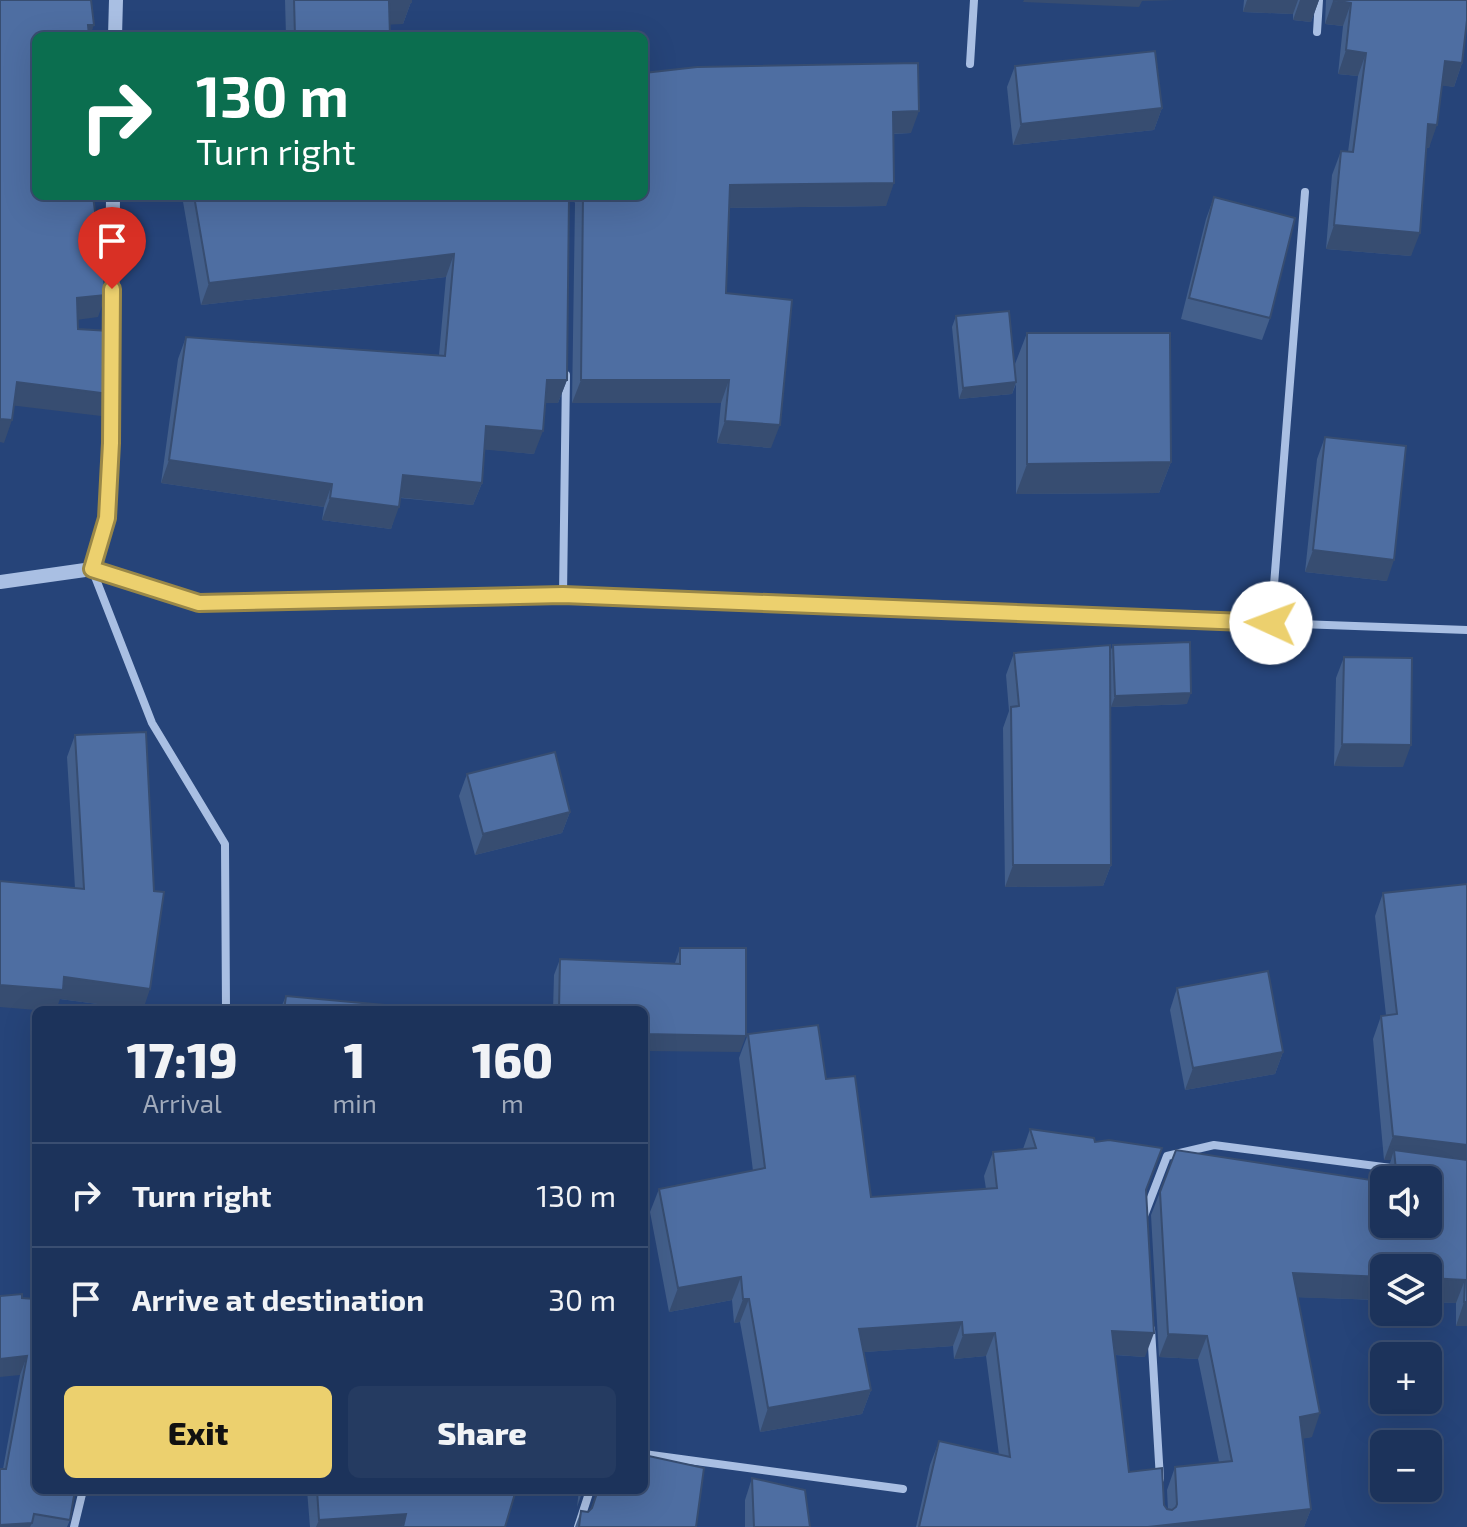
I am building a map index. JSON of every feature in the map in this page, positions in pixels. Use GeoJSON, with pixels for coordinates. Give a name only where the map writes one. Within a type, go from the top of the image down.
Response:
{"type":"FeatureCollection","features":[{"type":"Feature","properties":{"kind":"street"},"geometry":{"type":"LineString","coordinates":[[115,32],[116,0]]}},
{"type":"Feature","properties":{"kind":"street"},"geometry":{"type":"LineString","coordinates":[[970,64],[974,0]]}},
{"type":"Feature","properties":{"kind":"street"},"geometry":{"type":"LineString","coordinates":[[1317,32],[1319,0]]}},
{"type":"Feature","properties":{"kind":"street"},"geometry":{"type":"LineString","coordinates":[[1271,623],[1305,192]]}},
{"type":"Feature","properties":{"kind":"street"},"geometry":{"type":"LineString","coordinates":[[113,200],[111,443],[107,518],[92,569],[152,723],[225,844],[226,1006]]}},
{"type":"Feature","properties":{"kind":"street"},"geometry":{"type":"LineString","coordinates":[[563,595],[566,360]]}},
{"type":"Feature","properties":{"kind":"street"},"geometry":{"type":"LineString","coordinates":[[0,582],[92,569],[199,603],[563,595],[1467,630]]}},
{"type":"Feature","properties":{"kind":"street"},"geometry":{"type":"LineString","coordinates":[[1145,1230],[1144,1214],[1167,1156],[1214,1145],[1380,1166]]}},
{"type":"Feature","properties":{"kind":"street"},"geometry":{"type":"LineString","coordinates":[[1150,1324],[1161,1496]]}},
{"type":"Feature","properties":{"kind":"street"},"geometry":{"type":"LineString","coordinates":[[648,1455],[903,1489]]}},
{"type":"Feature","properties":{"kind":"street"},"geometry":{"type":"LineString","coordinates":[[74,1527],[82,1494]]}},
{"type":"Feature","properties":{"kind":"street"},"geometry":{"type":"LineString","coordinates":[[578,1527],[589,1494]]}},
{"type":"Feature","properties":{"kind":"building"},"geometry":{"type":"Polygon","coordinates":[[[0,0],[91,0],[94,25],[88,25],[89,32],[32,32],[32,200],[94,200],[106,295],[77,298],[78,329],[110,331],[109,394],[17,382],[12,420],[0,419],[0,0]]]}},
{"type":"Feature","properties":{"kind":"building"},"geometry":{"type":"Polygon","coordinates":[[[294,0],[411,0],[389,2],[390,32],[295,32],[294,0]]]}},
{"type":"Feature","properties":{"kind":"building"},"geometry":{"type":"Polygon","coordinates":[[[1333,0],[1467,0],[1462,63],[1445,61],[1437,125],[1428,124],[1420,233],[1334,225],[1341,151],[1353,152],[1366,53],[1346,50],[1351,3],[1333,0]]]}},
{"type":"Feature","properties":{"kind":"building"},"geometry":{"type":"Polygon","coordinates":[[[1155,51],[1162,108],[1021,124],[1015,66],[1155,51]]]}},
{"type":"Feature","properties":{"kind":"building"},"geometry":{"type":"Polygon","coordinates":[[[918,63],[919,111],[893,112],[894,183],[730,185],[726,293],[792,300],[780,425],[725,421],[729,380],[581,380],[583,200],[648,200],[648,73],[697,67],[918,63]]]}},
{"type":"Feature","properties":{"kind":"building"},"geometry":{"type":"Polygon","coordinates":[[[1214,197],[1295,218],[1270,318],[1189,298],[1214,197]]]}},
{"type":"Feature","properties":{"kind":"building"},"geometry":{"type":"Polygon","coordinates":[[[195,200],[569,200],[567,380],[547,380],[543,431],[486,426],[482,483],[403,475],[399,507],[330,498],[332,484],[169,460],[186,337],[445,356],[454,254],[209,283],[195,200]]]}},
{"type":"Feature","properties":{"kind":"building"},"geometry":{"type":"Polygon","coordinates":[[[1009,311],[1016,382],[963,388],[956,316],[1009,311]]]}},
{"type":"Feature","properties":{"kind":"building"},"geometry":{"type":"Polygon","coordinates":[[[1027,333],[1170,333],[1171,462],[1027,464],[1027,333]]]}},
{"type":"Feature","properties":{"kind":"building"},"geometry":{"type":"Polygon","coordinates":[[[1325,437],[1406,446],[1394,560],[1313,550],[1325,437]]]}},
{"type":"Feature","properties":{"kind":"building"},"geometry":{"type":"Polygon","coordinates":[[[1190,642],[1191,693],[1115,696],[1113,645],[1190,642]]]}},
{"type":"Feature","properties":{"kind":"building"},"geometry":{"type":"Polygon","coordinates":[[[1110,645],[1111,865],[1013,865],[1011,707],[1019,706],[1014,653],[1110,645]]]}},
{"type":"Feature","properties":{"kind":"building"},"geometry":{"type":"Polygon","coordinates":[[[1344,657],[1412,658],[1411,745],[1342,744],[1344,657]]]}},
{"type":"Feature","properties":{"kind":"building"},"geometry":{"type":"Polygon","coordinates":[[[146,732],[154,891],[164,892],[150,989],[64,977],[63,990],[0,985],[0,881],[84,889],[75,735],[146,732]]]}},
{"type":"Feature","properties":{"kind":"building"},"geometry":{"type":"Polygon","coordinates":[[[555,752],[570,812],[483,834],[467,774],[555,752]]]}},
{"type":"Feature","properties":{"kind":"building"},"geometry":{"type":"Polygon","coordinates":[[[1467,884],[1467,1145],[1393,1136],[1381,1016],[1397,1014],[1383,893],[1467,884]]]}},
{"type":"Feature","properties":{"kind":"building"},"geometry":{"type":"Polygon","coordinates":[[[680,948],[746,948],[746,1036],[648,1034],[648,1006],[559,1006],[560,959],[680,964],[680,948]]]}},
{"type":"Feature","properties":{"kind":"building"},"geometry":{"type":"Polygon","coordinates":[[[1268,971],[1283,1052],[1193,1068],[1177,988],[1268,971]]]}},
{"type":"Feature","properties":{"kind":"building"},"geometry":{"type":"Polygon","coordinates":[[[286,996],[384,1005],[384,1006],[285,1006],[286,996]]]}},
{"type":"Feature","properties":{"kind":"building"},"geometry":{"type":"Polygon","coordinates":[[[818,1025],[826,1079],[855,1076],[871,1197],[997,1188],[993,1152],[1036,1148],[1030,1129],[1094,1138],[1095,1142],[1109,1140],[1162,1148],[1146,1190],[1154,1333],[1112,1331],[1129,1472],[1162,1468],[1164,1505],[1167,1509],[1172,1510],[1177,1504],[1175,1467],[1232,1461],[1207,1336],[1168,1334],[1160,1192],[1176,1150],[1370,1180],[1370,1238],[1442,1238],[1442,1166],[1396,1166],[1394,1150],[1467,1160],[1467,1302],[1464,1302],[1465,1280],[1442,1279],[1442,1254],[1370,1254],[1370,1276],[1293,1273],[1320,1413],[1300,1417],[1311,1509],[1148,1527],[919,1527],[939,1441],[1010,1457],[995,1333],[963,1335],[962,1322],[859,1329],[871,1390],[768,1408],[749,1299],[743,1299],[741,1277],[678,1288],[659,1189],[765,1168],[748,1034],[818,1025]]]}},
{"type":"Feature","properties":{"kind":"building"},"geometry":{"type":"Polygon","coordinates":[[[22,1294],[22,1298],[32,1299],[32,1494],[74,1494],[70,1520],[34,1514],[32,1523],[0,1525],[0,1469],[6,1469],[27,1356],[0,1359],[0,1296],[22,1294]]]}},
{"type":"Feature","properties":{"kind":"building"},"geometry":{"type":"Polygon","coordinates":[[[648,1456],[704,1468],[696,1527],[579,1527],[581,1511],[588,1512],[597,1494],[648,1494],[648,1456]]]}},
{"type":"Feature","properties":{"kind":"building"},"geometry":{"type":"Polygon","coordinates":[[[752,1478],[805,1490],[810,1527],[754,1527],[752,1478]]]}},
{"type":"Feature","properties":{"kind":"building"},"geometry":{"type":"Polygon","coordinates":[[[317,1494],[515,1494],[505,1527],[403,1527],[406,1514],[319,1520],[317,1494]]]}},
{"type":"Feature","properties":{"kind":"route"},"geometry":{"type":"LineString","coordinates":[[112,289],[107,518],[92,569],[199,603],[563,595],[1271,623]]}}]}
